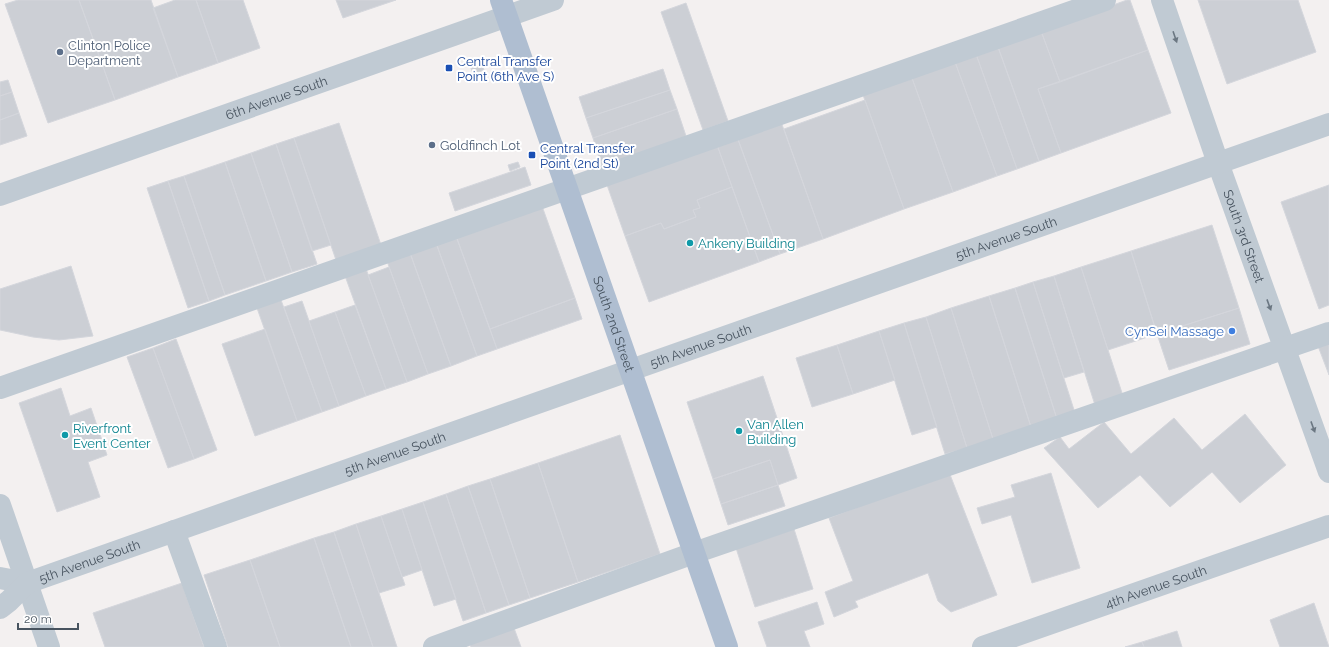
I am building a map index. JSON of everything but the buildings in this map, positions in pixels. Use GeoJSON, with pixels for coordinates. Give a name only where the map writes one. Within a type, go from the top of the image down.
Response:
{"type":"FeatureCollection","features":[{"type":"Feature","properties":{"kind":"main road","name":"South 2nd Street"},"geometry":{"type":"LineString","coordinates":[[504,8],[727,647]]}},
{"type":"Feature","properties":{"kind":"street","name":"6th Avenue South"},"geometry":{"type":"LineString","coordinates":[[0,195],[504,8],[553,0]]}},
{"type":"Feature","properties":{"kind":"street"},"geometry":{"type":"LineString","coordinates":[[0,388],[1105,0]]}},
{"type":"Feature","properties":{"kind":"street","name":"South 3rd Street"},"geometry":{"type":"LineString","coordinates":[[1162,0],[1218,163],[1329,472]]}},
{"type":"Feature","properties":{"kind":"street","name":"5th Avenue South"},"geometry":{"type":"LineString","coordinates":[[0,608],[27,583],[1329,124]]}},
{"type":"Feature","properties":{"kind":"street"},"geometry":{"type":"LineString","coordinates":[[434,647],[694,554],[1329,333]]}},
{"type":"Feature","properties":{"kind":"street"},"geometry":{"type":"LineString","coordinates":[[0,505],[49,647]]}},
{"type":"Feature","properties":{"kind":"street","name":"4th Avenue South"},"geometry":{"type":"LineString","coordinates":[[983,647],[1329,526]]}},
{"type":"Feature","properties":{"kind":"street"},"geometry":{"type":"LineString","coordinates":[[174,531],[216,647]]}},
{"type":"Feature","properties":{"kind":"street","name":"5th Avenue South"},"geometry":{"type":"LineString","coordinates":[[0,578],[27,583]]}},
{"type":"Feature","properties":{"kind":"place","name":"Clinton Police Department"},"geometry":{"type":"Point","coordinates":[60,52]}},
{"type":"Feature","properties":{"kind":"place","name":"Central Transfer Point (6th Ave S)"},"geometry":{"type":"Point","coordinates":[449,68]}},
{"type":"Feature","properties":{"kind":"place","name":"Goldfinch Lot"},"geometry":{"type":"Point","coordinates":[432,145]}},
{"type":"Feature","properties":{"kind":"place","name":"Central Transfer Point (2nd St)"},"geometry":{"type":"Point","coordinates":[532,155]}},
{"type":"Feature","properties":{"kind":"place","name":"Ankeny Building"},"geometry":{"type":"Point","coordinates":[690,243]}},
{"type":"Feature","properties":{"kind":"place","name":"CynSei Massage"},"geometry":{"type":"Point","coordinates":[1232,331]}},
{"type":"Feature","properties":{"kind":"place","name":"Van Allen Building"},"geometry":{"type":"Point","coordinates":[739,431]}},
{"type":"Feature","properties":{"kind":"place","name":"Riverfront Event Center"},"geometry":{"type":"Point","coordinates":[65,435]}}]}
